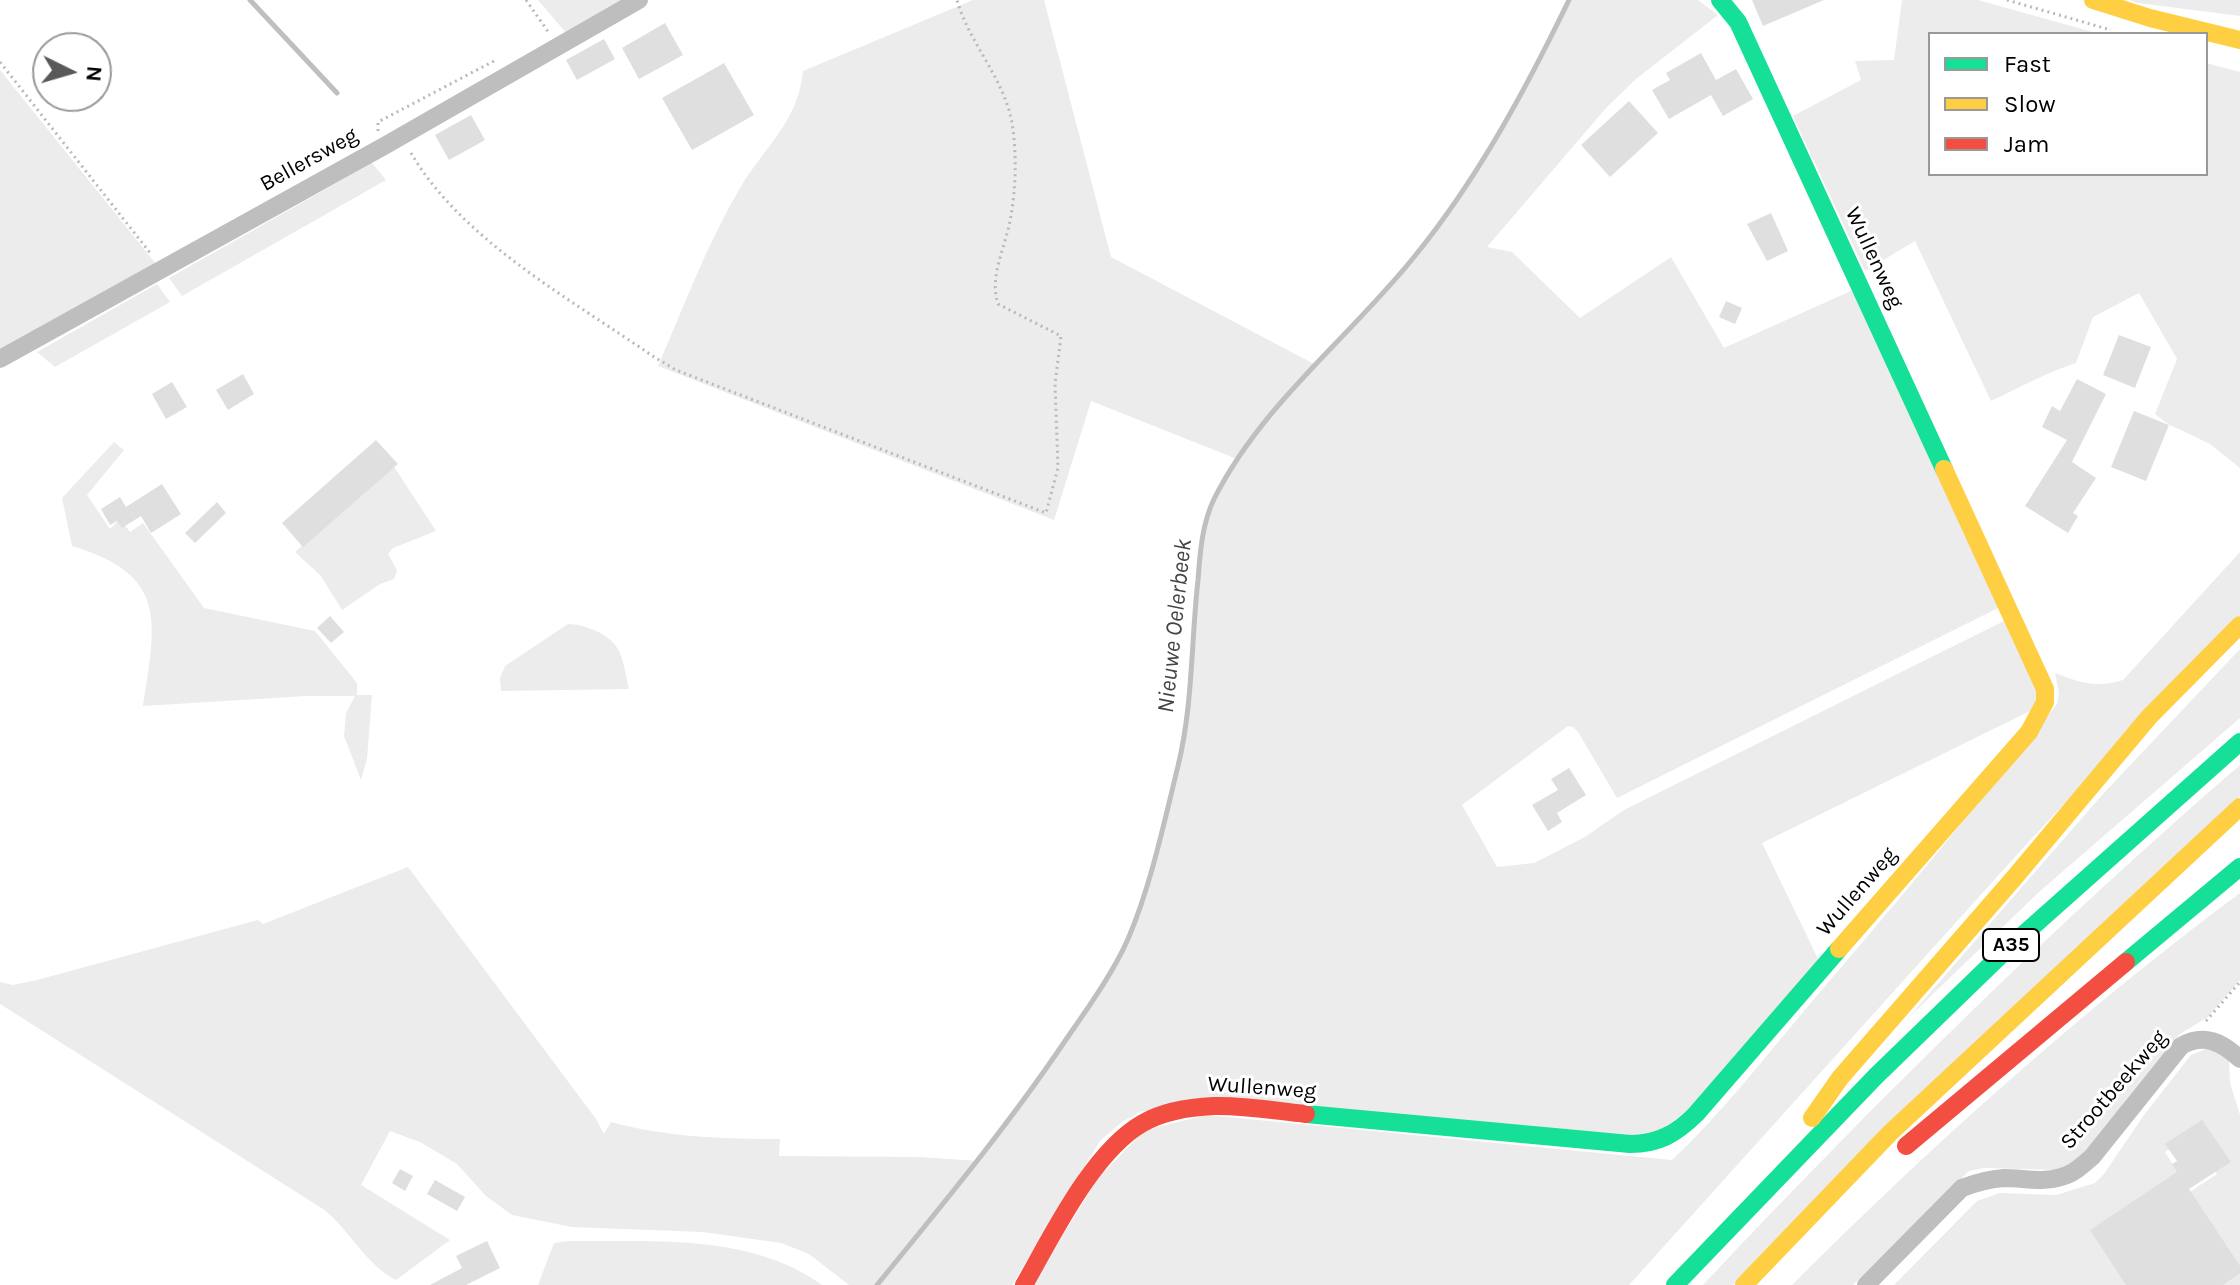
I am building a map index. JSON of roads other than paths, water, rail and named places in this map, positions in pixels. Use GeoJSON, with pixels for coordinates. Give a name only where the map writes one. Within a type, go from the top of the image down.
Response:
{"type":"FeatureCollection","features":[{"type":"Feature","properties":{"kind":"main road","name":"Wullenweg"},"geometry":{"type":"LineString","coordinates":[[1024,1285],[1100,1161],[1139,1124],[1171,1112],[1218,1106],[1630,1144],[1654,1143],[1670,1136],[1686,1123],[1728,1076],[2029,732],[2045,702],[2045,689],[1738,22],[1720,0]]}},
{"type":"Feature","properties":{"kind":"main road"},"geometry":{"type":"LineString","coordinates":[[2093,0],[2207,32]]}},
{"type":"Feature","properties":{"kind":"main road"},"geometry":{"type":"LineString","coordinates":[[2208,32],[2240,40]]}},
{"type":"Feature","properties":{"kind":"main road","name":"A35"},"geometry":{"type":"LineString","coordinates":[[1751,1203],[1840,1078],[2149,717],[2240,625]]}},
{"type":"Feature","properties":{"kind":"main road","name":"A35"},"geometry":{"type":"LineString","coordinates":[[1675,1285],[1876,1076],[2005,951],[2240,742]]}},
{"type":"Feature","properties":{"kind":"main road","name":"A35"},"geometry":{"type":"LineString","coordinates":[[1744,1285],[1788,1236],[1923,1101],[2240,807]]}},
{"type":"Feature","properties":{"kind":"main road","name":"A35"},"geometry":{"type":"LineString","coordinates":[[1788,1236],[1927,1129],[2240,867]]}},
{"type":"Feature","properties":{"kind":"street","name":"Bellersweg"},"geometry":{"type":"LineString","coordinates":[[0,359],[639,0]]}},
{"type":"Feature","properties":{"kind":"street","name":"Strootbeekweg"},"geometry":{"type":"LineString","coordinates":[[1866,1285],[1962,1188],[2004,1178],[2043,1181],[2063,1177],[2076,1170],[2092,1157],[2181,1046],[2194,1039],[2212,1040],[2227,1047],[2240,1059]]}},
{"type":"Feature","properties":{"kind":"waterway"},"geometry":{"type":"LineString","coordinates":[[250,0],[337,93]]}},
{"type":"Feature","properties":{"kind":"waterway","name":"Nieuwe Oelerbeek"},"geometry":{"type":"LineString","coordinates":[[877,1285],[1043,1073],[1099,992],[1128,939],[1150,876],[1183,743],[1201,549],[1214,499],[1233,465],[1281,402],[1389,287],[1437,228],[1499,133],[1569,0]]}}]}
